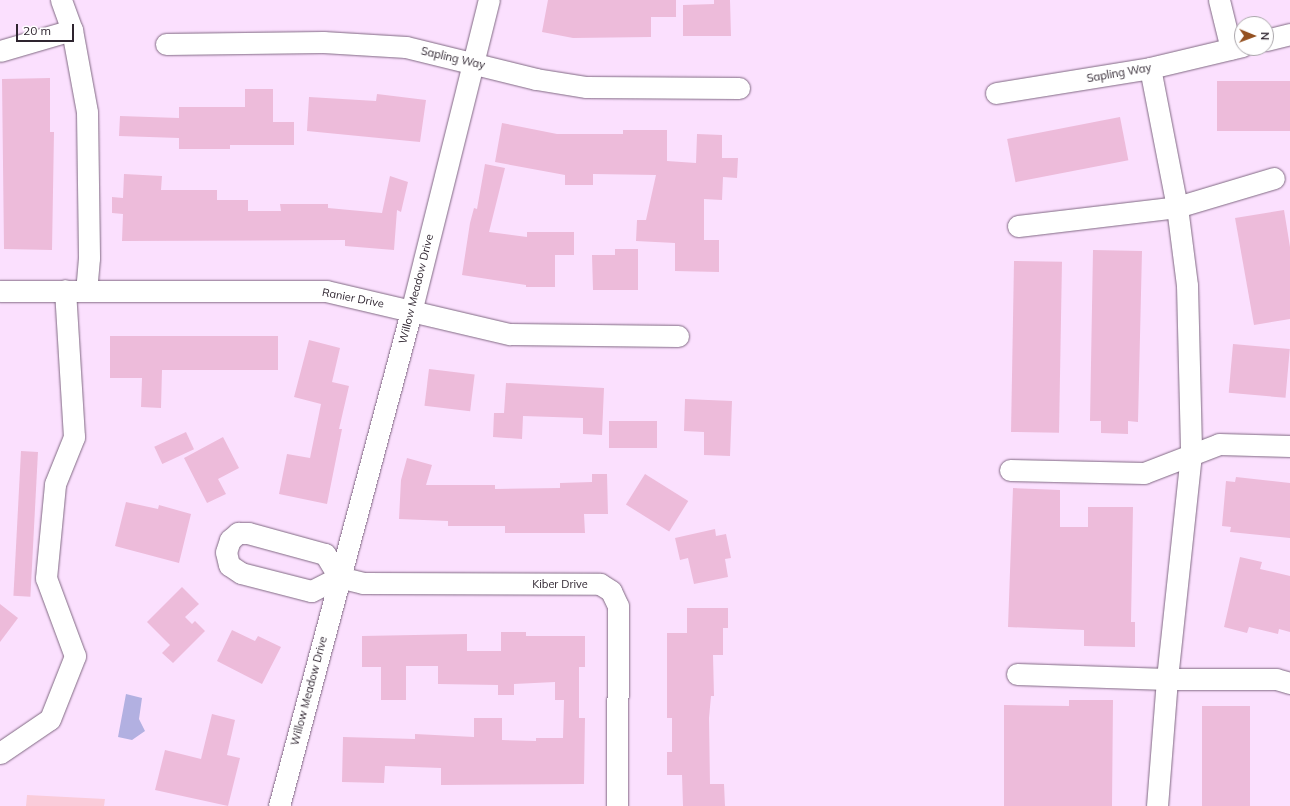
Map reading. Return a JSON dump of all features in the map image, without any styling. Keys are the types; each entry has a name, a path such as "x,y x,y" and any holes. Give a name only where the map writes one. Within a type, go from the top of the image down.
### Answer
{"street":[{"path":"61,0 72,30 87,112 86,290"},
{"name":"Willow Meadow Drive","path":"279,806 411,312 489,0"},
{"path":"1219,0 1234,42"},
{"path":"0,51 72,30"},
{"path":"1274,38 1290,34"},
{"name":"Sapling Way","path":"166,44 323,42 406,47 473,62 536,79 586,87 739,88"},
{"name":"Sapling Way","path":"996,93 1150,68 1234,48"},
{"path":"1150,68 1177,207 1187,285 1191,454 1167,679 1157,806"},
{"path":"1018,226 1177,207 1274,178"},
{"path":"0,752 50,719 75,656 46,578 55,484 74,437 65,290"},
{"name":"Ranier Drive","path":"0,291 326,291 370,299 411,312 510,334 678,336"},
{"path":"1010,470 1144,473 1219,444 1290,446"},
{"path":"238,533 248,533 325,554 339,577 311,591 241,573 229,565 226,552 230,540 238,533"},
{"name":"Kiber Drive","path":"339,577 363,583 600,584 611,591 618,606 617,806"},
{"path":"1017,674 1167,679 1276,679 1290,683"}],"shaded area":[{"path":"27,795 105,799 104,806 26,806"}],"water":[{"path":"126,694 142,698 139,719 145,731 132,740 118,737"}],"building":[{"path":"548,0 676,0 676,17 651,17 651,37 573,38 542,32"},
{"path":"714,0 730,0 731,36 683,36 683,5 714,4"},
{"path":"50,78 50,132 54,132 52,250 4,249 2,79"},
{"path":"1217,81 1290,81 1290,131 1217,131"},
{"path":"245,89 273,89 273,122 294,122 294,145 230,145 230,149 179,149 179,138 119,136 120,116 179,118 179,107 245,107"},
{"path":"377,94 426,100 420,142 307,131 309,97 376,101"},
{"path":"1120,117 1128,160 1016,182 1007,139"},
{"path":"502,123 557,134 623,134 623,130 667,130 667,161 696,163 697,134 722,135 722,158 738,158 737,178 723,177 722,200 704,199 704,240 719,240 719,272 675,271 675,243 636,241 637,220 646,220 656,175 593,174 593,185 565,185 565,175 495,162"},
{"path":"485,164 505,168 489,232 527,237 527,232 574,232 574,255 555,255 555,287 526,287 526,285 462,275 470,223 474,208 477,209"},
{"path":"124,174 162,176 161,190 217,190 217,200 248,200 248,211 281,211 280,204 328,204 328,208 382,213 390,176 408,182 401,212 397,210 394,250 345,246 345,240 122,241 123,214 112,213 112,197 123,198"},
{"path":"1284,210 1290,247 1290,319 1254,325 1235,218"},
{"path":"615,249 638,249 638,290 593,290 592,255 615,255"},
{"path":"1093,250 1142,251 1138,422 1128,421 1128,434 1101,433 1101,421 1090,421"},
{"path":"1014,261 1062,262 1059,433 1011,432"},
{"path":"110,336 278,336 278,370 162,370 161,408 141,407 142,378 110,378"},
{"path":"309,340 340,348 332,382 349,386 339,429 342,429 327,504 279,494 287,454 310,458 321,404 294,397"},
{"path":"1233,344 1290,349 1286,398 1229,393"},
{"path":"429,369 475,375 470,411 424,406"},
{"path":"506,383 604,388 602,435 583,434 583,418 523,416 522,439 493,437 494,413 504,413"},
{"path":"685,399 732,401 730,456 704,455 704,432 684,431"},
{"path":"609,421 657,421 657,448 609,448"},
{"path":"186,432 194,449 162,464 154,447"},
{"path":"223,437 239,468 218,479 226,494 207,503 184,458"},
{"path":"21,451 38,452 30,597 13,596"},
{"path":"407,458 432,465 426,485 495,485 495,489 560,488 560,483 592,482 592,474 607,474 608,514 584,514 585,533 505,533 505,526 448,526 448,521 399,519 401,480"},
{"path":"645,474 688,501 669,532 626,505"},
{"path":"1236,477 1290,483 1290,538 1230,532 1231,527 1222,526 1226,481 1235,482"},
{"path":"1013,488 1060,490 1060,527 1088,527 1088,507 1133,507 1131,622 1135,622 1135,647 1084,646 1084,630 1008,627"},
{"path":"126,502 158,509 159,505 191,514 179,563 115,546"},
{"path":"715,529 716,536 726,534 731,558 725,559 728,577 694,584 688,558 680,560 675,538"},
{"path":"1240,557 1262,562 1260,569 1290,576 1290,632 1279,629 1278,634 1249,627 1247,633 1224,627"},
{"path":"182,587 199,604 185,617 192,624 195,621 205,631 173,663 162,653 170,645 147,622"},
{"path":"0,604 18,618 0,642"},
{"path":"687,608 728,608 728,628 723,628 723,655 713,655 714,696 711,696 709,718 710,784 724,784 725,806 683,806 682,775 667,775 667,752 672,752 672,718 667,718 667,633 687,633"},
{"path":"232,630 255,641 258,636 281,647 262,684 217,661"},
{"path":"501,632 526,632 526,636 585,636 585,667 579,667 579,718 585,718 584,784 441,785 441,768 385,766 384,783 342,782 343,737 415,739 415,734 474,737 474,718 502,718 502,740 536,741 536,738 563,738 564,700 555,700 555,682 514,684 514,695 498,695 498,685 438,684 438,666 406,666 406,700 381,700 381,667 362,667 362,636 467,634 467,651 501,651"},
{"path":"1069,700 1113,700 1112,806 1004,806 1004,705 1069,706"},
{"path":"1202,706 1250,706 1250,806 1202,806"},
{"path":"212,714 235,720 227,755 240,758 228,806 155,790 165,750 201,759"}]}
